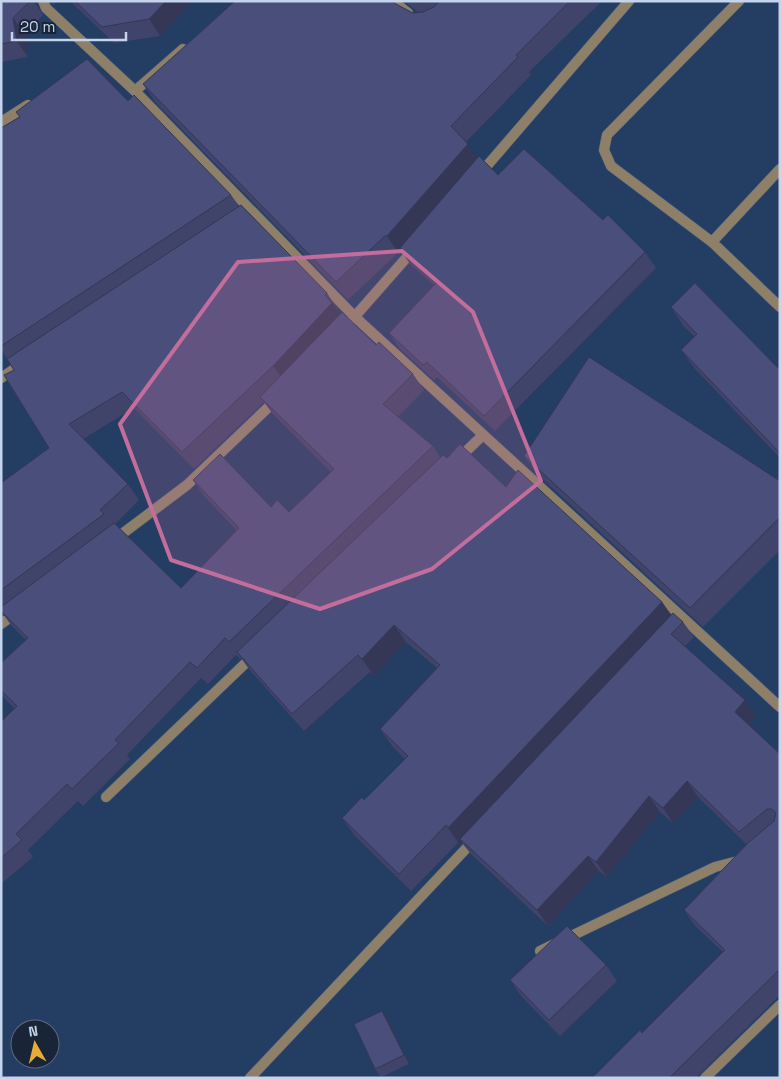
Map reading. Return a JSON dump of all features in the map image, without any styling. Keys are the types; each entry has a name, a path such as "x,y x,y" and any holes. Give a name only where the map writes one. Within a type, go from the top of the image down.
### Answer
{"street":[{"path":"43,1 46,8 94,62 135,92 250,215 355,317 681,622 780,706"},
{"path":"392,1 418,22"},
{"path":"472,182 629,1"},
{"path":"739,1 607,135 604,150 611,166 712,242 780,307"},
{"path":"135,92 188,44"},
{"path":"1,122 33,101"},
{"path":"712,242 780,169"},
{"path":"342,331 420,242"},
{"path":"1,378 34,356"},
{"path":"108,544 187,485 282,394"},
{"path":"447,470 482,436"},
{"path":"1,624 23,608"},
{"path":"106,797 262,647"},
{"path":"250,1078 481,834"},
{"path":"540,951 715,866 749,857"},
{"path":"706,1078 780,1005"}],"highlighted area":[{"path":"402,251 473,312 541,481 432,569 320,609 171,560 120,424 238,262"}],"building":[{"path":"1,1 30,1 13,18 17,41 1,44"},
{"path":"75,1 166,1 149,19 102,27"},
{"path":"235,1 392,1 413,13 423,12 434,7 440,1 570,1 516,55 518,57 451,126 468,144 387,236 336,282 143,84"},
{"path":"87,59 128,101 134,95 231,195 1,346 1,128 20,117 16,112"},
{"path":"524,149 603,220 608,215 645,252 484,416 427,362 423,365 389,333 438,281 400,248 479,156 498,175"},
{"path":"241,205 327,293 325,295 332,303 273,366 182,452 122,392 69,424 128,484 100,510 104,514 1,590 1,483 49,448 4,375 14,370 7,359"},
{"path":"695,283 780,370 780,453 681,350 697,334 671,307"},
{"path":"342,312 376,345 379,342 413,374 383,404 433,446 229,642 225,638 197,668 190,662 115,740 119,743 72,789 67,784 16,834 22,840 1,858 1,722 17,706 1,690 1,663 28,638 1,611 1,607 114,523 181,588 239,528 193,480 220,454 271,507 277,500 289,512 334,469 260,397"},
{"path":"589,357 780,481 780,517 690,608 524,456"},
{"path":"460,444 506,487 518,470 662,602 448,828 446,825 399,874 342,818 362,797 364,800 408,756 380,729 440,665 394,625 362,659 358,655 292,714 237,652 443,455 447,458"},
{"path":"673,613 683,622 671,634 745,700 735,712 780,754 780,969 669,1078 593,1078 640,1030 642,1033 725,950 684,910 749,842 774,821 776,813 772,809 767,809 739,832 687,781 663,808 649,796 596,862 588,856 537,910 460,839"},
{"path":"567,926 606,965 549,1020 510,980"},
{"path":"382,1011 404,1055 375,1069 354,1024"}]}
